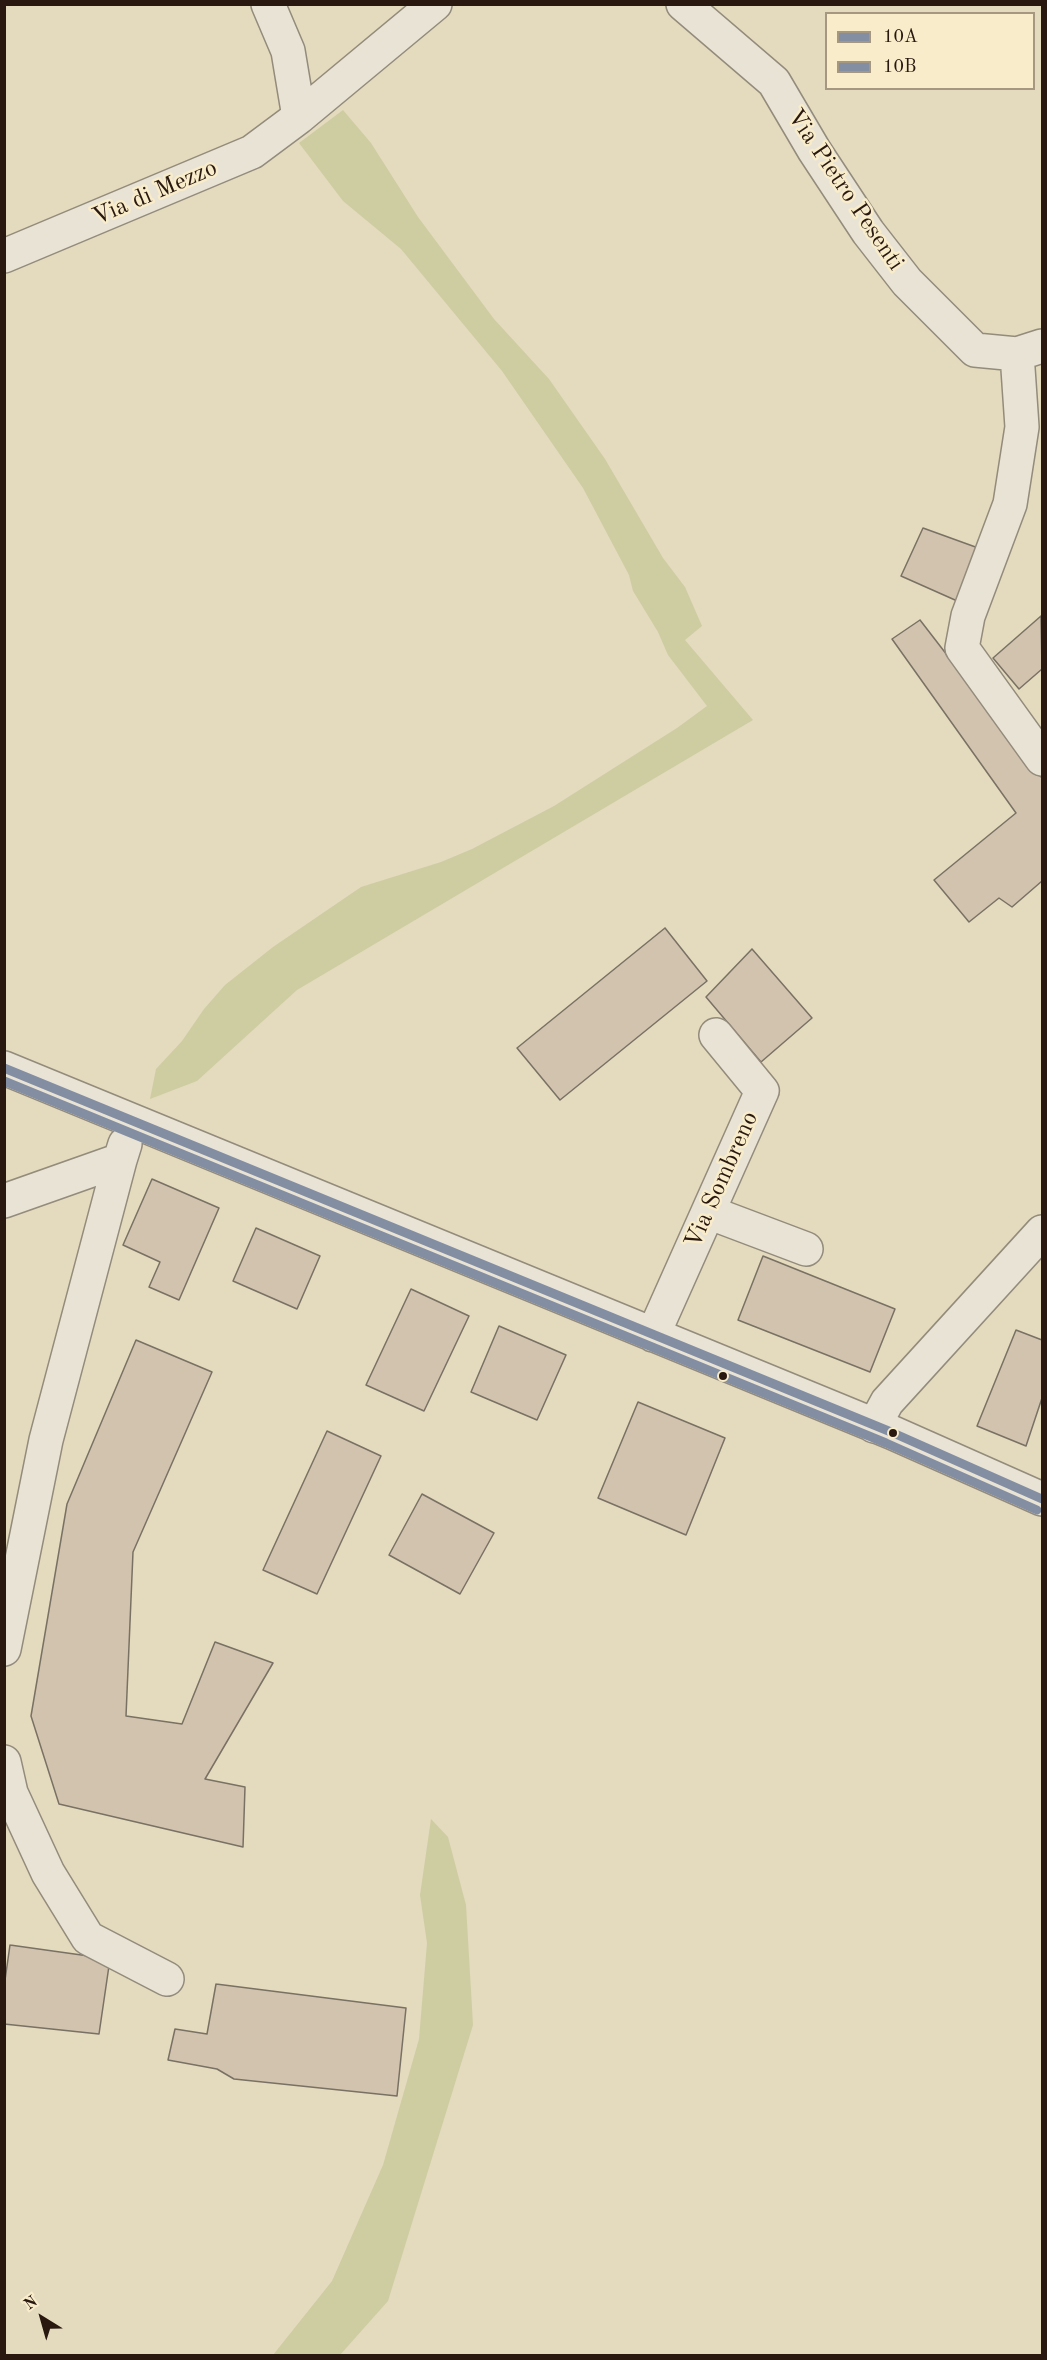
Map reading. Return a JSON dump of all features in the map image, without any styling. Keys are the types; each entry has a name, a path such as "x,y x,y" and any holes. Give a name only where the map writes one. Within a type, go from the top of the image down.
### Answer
{"street":[{"path":"268,4 288,51 299,117"},
{"name":"Via di Mezzo","path":"4,256 252,152 299,117 435,4"},
{"name":"Via Pietro Pesenti","path":"683,4 774,82 814,150 862,223 907,282 975,350 1030,350 1022,427 1010,504 968,616 962,648 1042,759"},
{"name":"Via Sombreno","path":"653,1335 762,1091 716,1035"},
{"path":"4,1068 874,1426 1042,1499"},
{"path":"4,1649 46,1440 132,1121"},
{"path":"4,1201 120,1160"},
{"path":"708,1212 806,1249"},
{"path":"874,1426 886,1402 1042,1232"},
{"path":"4,1762 11,1792 48,1873 88,1938 167,1979"}],"green space":[{"path":"343,110 371,143 418,217 494,319 549,379 605,459 663,558 685,587 702,626 685,640 753,720 297,990 197,1081 150,1099 156,1069 182,1041 204,1009 225,985 273,947 361,887 441,862 472,849 554,806 677,728 707,706 668,655 658,632 633,591 629,575 583,488 502,371 401,249 343,201 299,143"},
{"path":"431,1819 448,1837 466,1905 473,2025 388,2301 340,2355 273,2355 332,2281 383,2165 419,2039 427,1943 420,1895"}],"building":[{"path":"923,528 981,549 964,604 901,576"},
{"path":"1041,616 1042,669 1019,689 993,658"},
{"path":"920,620 1042,778 1042,881 1012,907 999,898 969,922 934,880 1016,813 892,639"},
{"path":"665,928 707,981 560,1100 517,1048"},
{"path":"752,949 812,1018 761,1062 706,997"},
{"path":"152,1179 219,1208 179,1300 149,1287 160,1262 123,1245"},
{"path":"256,1228 320,1256 297,1309 233,1281"},
{"path":"763,1256 895,1309 870,1372 738,1320"},
{"path":"411,1289 469,1316 424,1411 366,1385"},
{"path":"499,1326 566,1355 537,1420 471,1392"},
{"path":"1016,1330 1042,1340 1042,1398 1026,1446 977,1426"},
{"path":"136,1340 212,1372 133,1552 126,1716 182,1724 215,1642 273,1663 205,1779 245,1787 243,1847 59,1804 31,1716 67,1504"},
{"path":"638,1402 725,1438 686,1535 598,1498"},
{"path":"327,1431 381,1456 317,1594 263,1570"},
{"path":"422,1494 494,1533 460,1594 389,1555"},
{"path":"10,1945 110,1959 99,2034 4,2024 4,1987"},
{"path":"216,1984 406,2008 397,2096 234,2079 217,2069 168,2060 175,2029 207,2034"}],"transit line":[{"name":"10A","path":"4,1068 891,1432 1042,1499"},
{"name":"10B","path":"4,1081 886,1443 1037,1510"}]}
